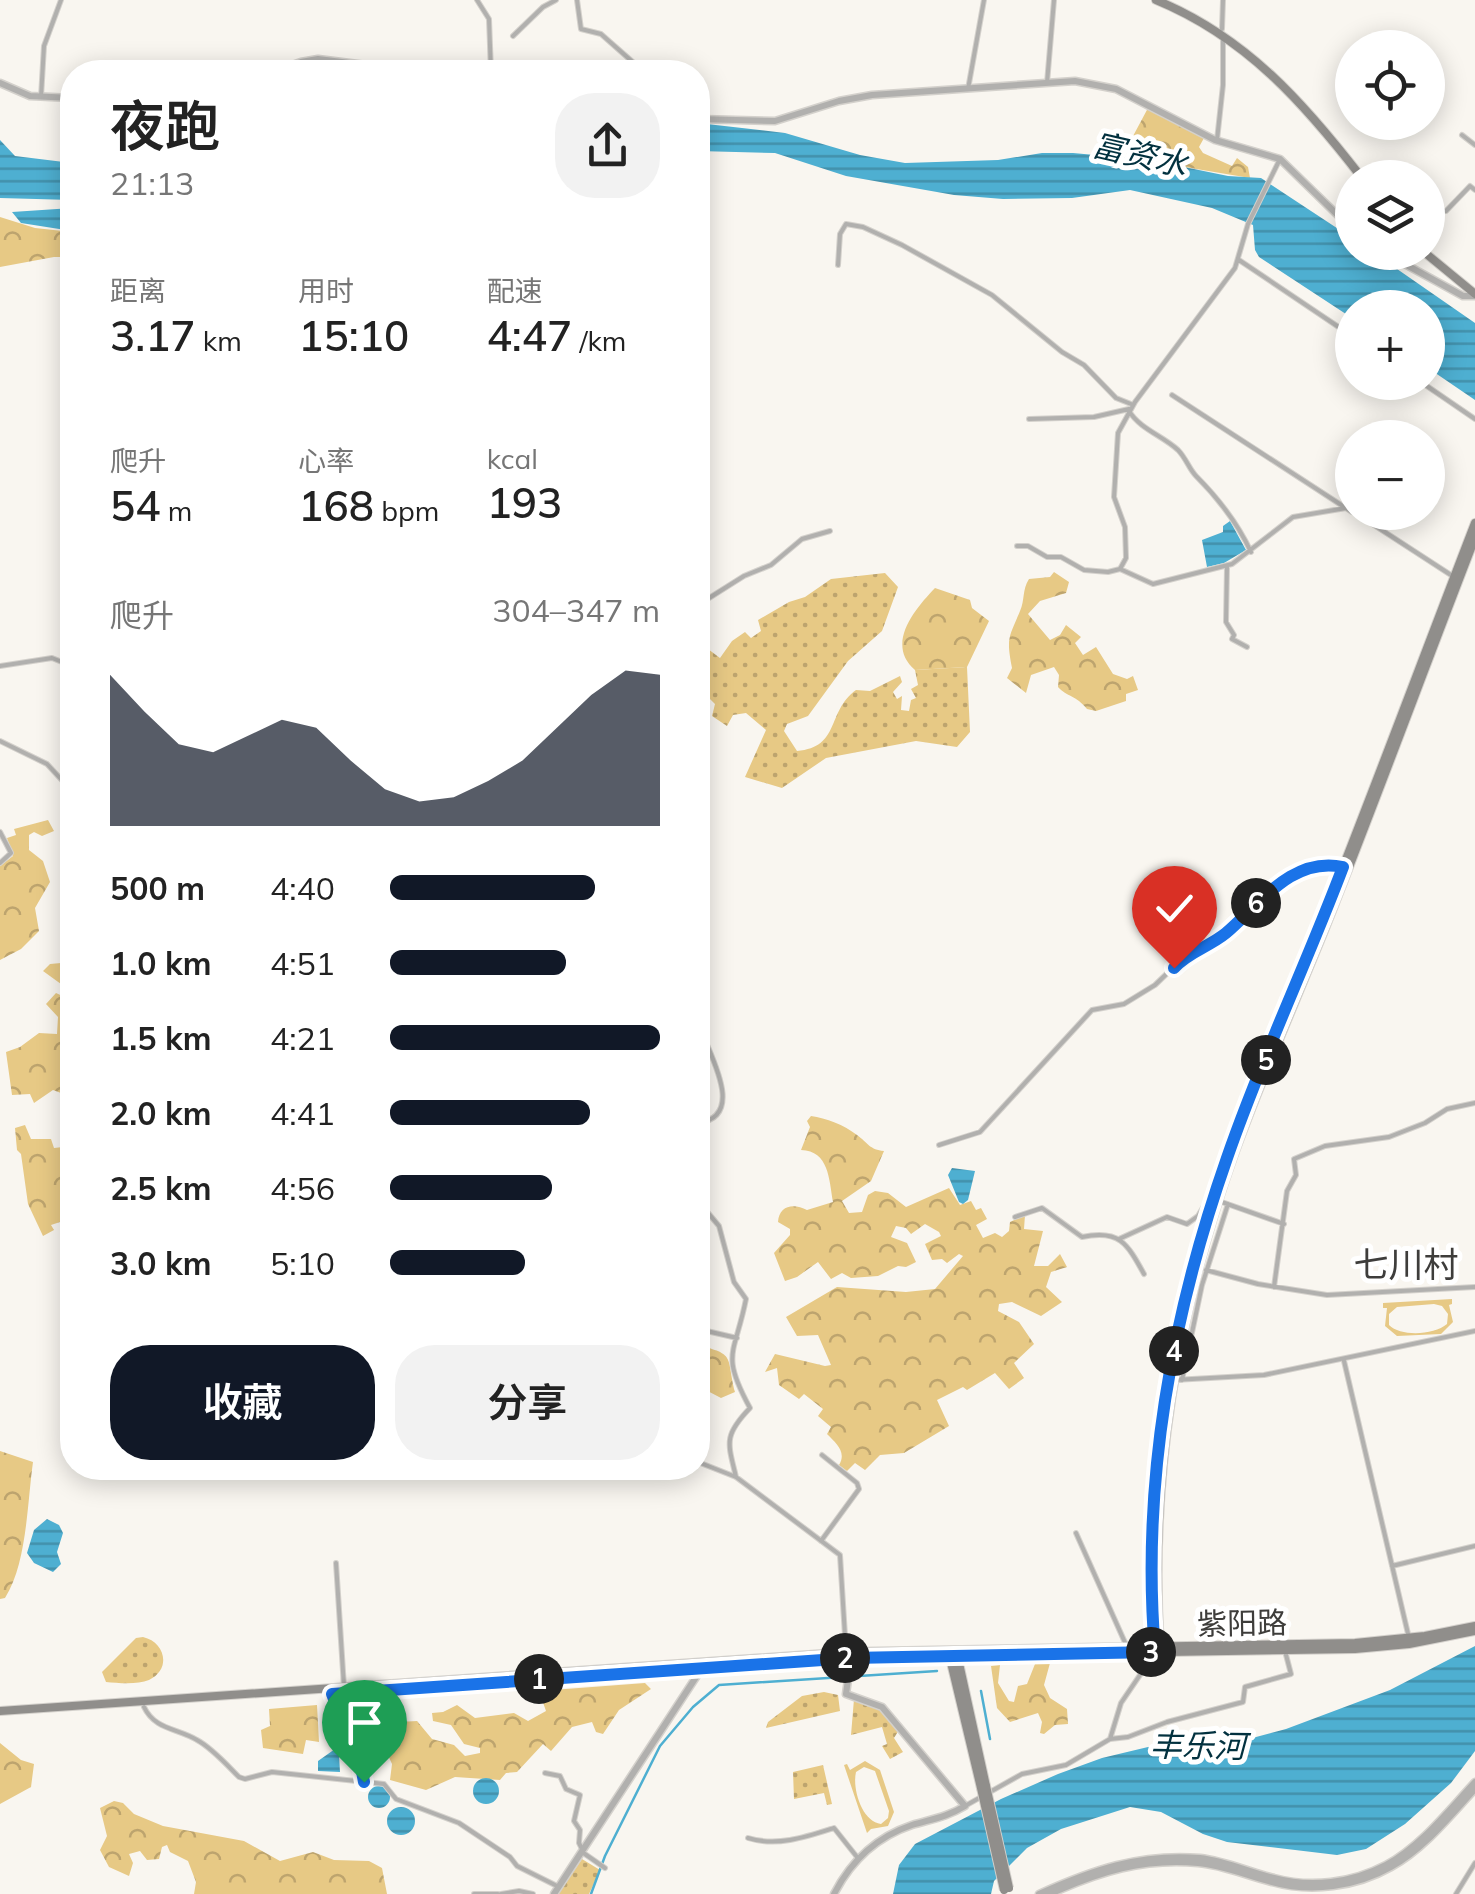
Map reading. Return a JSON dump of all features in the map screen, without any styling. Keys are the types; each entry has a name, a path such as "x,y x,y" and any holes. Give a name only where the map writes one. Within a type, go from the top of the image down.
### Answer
{"main road":[{"path":"1156,0 1222,32"},
{"path":"1168,0 1222,32 1290,90 1350,160"},
{"path":"1445,267 1475,292"},
{"path":"1155,1650 1158,1511 1189,1307 1248,1102 1475,523"},
{"path":"1155,1650 1152,1532 1162,1425 1183,1306 1248,1115 1344,880 1475,538"},
{"name":"紫阳路","path":"953,1653 1374,1648 1475,1628"},
{"name":"紫阳路","path":"953,1653 1336,1644 1475,1628"},
{"path":"0,1714 344,1688 953,1653 1007,1892"},
{"path":"0,1714 849,1659"}],"street":[{"path":"41,98 44,46 61,0"},
{"path":"477,0 489,19 491,60"},
{"path":"514,36 543,7 556,0"},
{"path":"577,0 581,29 601,34 630,60"},
{"path":"968,89 984,0"},
{"path":"1047,83 1054,0"},
{"path":"1217,140 1223,86 1222,0"},
{"path":"710,118 775,121 859,97 1082,81 1108,86 1217,140 1280,158 1335,212"},
{"path":"0,84 41,98 60,98"},
{"path":"1462,136 1475,145"},
{"path":"1120,569 1126,558 1124,527 1114,497 1118,433 1131,408 1239,260 1248,224 1280,158"},
{"path":"1445,211 1470,186 1475,190"},
{"path":"838,265 840,234 846,224 902,245 992,295 1084,366 1131,408 1136,421 1178,451 1196,476 1214,491 1251,552"},
{"path":"1239,260 1335,325"},
{"path":"1416,270 1463,296 1475,292"},
{"path":"1172,395 1335,501"},
{"path":"1445,398 1475,419"},
{"path":"1030,419 1094,417 1131,408"},
{"path":"1017,546 1028,546 1050,557 1062,556 1084,570 1120,569 1153,584 1228,566 1292,517 1335,510"},
{"path":"1381,530 1454,577"},
{"path":"710,597 771,565 797,542 830,531"},
{"path":"1228,566 1226,622 1234,635 1232,639 1247,647"},
{"path":"0,666 52,658 60,661"},
{"path":"0,741 47,764 60,779"},
{"path":"0,832 11,853 0,862"},
{"path":"939,1145 980,1132 1094,1008 1124,1004 1156,985 1181,960 1224,934 1262,898 1300,870 1324,865 1343,867"},
{"path":"710,1046 716,1073 724,1084 723,1103 710,1118"},
{"path":"1274,1287 1287,1191 1296,1175 1294,1159 1328,1145 1389,1137 1425,1123 1447,1109 1475,1103"},
{"path":"1219,1203 1178,1380 1264,1374 1475,1331"},
{"path":"1119,1240 1167,1218 1186,1224 1205,1205 1219,1203 1284,1224"},
{"path":"1015,1217 1042,1208 1081,1236 1102,1232 1119,1240 1144,1274"},
{"path":"710,1215 719,1226 734,1282 746,1299 730,1363 736,1386 750,1408 729,1438 728,1451 736,1477"},
{"path":"1206,1270 1274,1287 1339,1296 1475,1287"},
{"path":"710,1332 738,1338"},
{"path":"1344,1359 1408,1638"},
{"path":"821,1541 859,1489 858,1483 822,1454"},
{"path":"710,1467 736,1477 840,1555 849,1659 846,1694 881,1705 965,1806"},
{"path":"1076,1533 1127,1646"},
{"path":"1392,1566 1475,1546"},
{"path":"336,1563 344,1688"},
{"path":"1110,1739 1118,1708 1155,1650"},
{"path":"834,1894 858,1858 903,1828 942,1819 1022,1774 1066,1766 1110,1739 1242,1702 1245,1687 1290,1674 1285,1650"},
{"path":"144,1707 152,1720 198,1740 243,1778 272,1772 384,1784 396,1799 459,1823 556,1890 702,1668"},
{"path":"332,1694 336,1704 351,1714 364,1782"},
{"path":"545,1774 560,1776 566,1789 580,1795 574,1822 580,1830 579,1844 582,1851 605,1868"},
{"path":"1038,1894 1108,1866 1160,1857 1210,1860 1288,1881 1350,1878 1380,1868 1412,1848 1475,1786"},
{"path":"1050,1894 1109,1870 1160,1861 1210,1864 1295,1887 1350,1883 1382,1872 1406,1858 1475,1786"},
{"path":"748,1838 764,1843 796,1840 834,1828 858,1858"},
{"path":"1456,1894 1475,1864"},
{"path":"474,1894 533,1894"}],"green space":[{"path":"1148,108 1204,138 1199,147 1203,153 1232,166 1237,158 1248,167 1250,178 1143,160 1149,146 1132,138"},
{"path":"0,217 60,231 60,257 0,267"},
{"path":"1054,572 1069,582 1066,593 1040,601 1028,614 1050,640 1060,635 1066,625 1081,637 1075,643 1083,655 1096,647 1113,674 1127,679 1133,676 1138,690 1126,694 1126,701 1096,711 1087,709 1058,687 1059,675 1054,667 1031,675 1026,693 1007,678 1012,668 1010,638 1027,583 1029,579 1050,577"},
{"path":"885,573 898,587 882,631 848,661 808,716 787,724 784,731 797,751 821,743 840,708 856,690 870,691 900,676 902,682 893,692 897,699 902,696 901,710 909,711 911,700 916,698 911,689 918,685 915,670 967,667 970,732 957,747 916,741 826,758 782,788 745,777 766,730 746,713 733,715 727,726 712,716 715,704 710,699 710,650 720,658 732,641 745,632 751,638 761,631 758,620 831,579"},
{"path":"935,588 970,600 972,608 989,621 967,667 915,670 906,660 906,627"},
{"path":"48,820 54,831 42,836 34,832 29,835 29,850 43,861 50,882 35,908 39,931 21,949 0,960 0,866 13,856 7,838 16,835 14,829"},
{"path":"60,963 60,983 43,971 50,964"},
{"path":"56,993 60,995 60,1093 53,1090 34,1103 30,1094 12,1095 6,1052 39,1033 57,1034 58,1017 46,1004"},
{"path":"811,1116 841,1125 872,1148 884,1151 871,1181 842,1201 849,1213 862,1212 868,1195 875,1191 888,1193 906,1207 949,1188 960,1205 971,1201 976,1210 981,1208 987,1219 976,1225 983,1238 995,1233 1002,1237 1009,1231 1010,1222 1025,1215 1024,1229 1043,1231 1034,1266 1048,1266 1060,1254 1067,1267 1051,1272 1046,1287 1062,1302 1041,1316 1012,1302 999,1304 998,1311 1019,1322 1034,1344 1014,1363 1024,1378 1009,1389 995,1373 967,1390 963,1387 937,1400 949,1426 904,1453 880,1455 865,1470 855,1463 847,1471 839,1465 841,1452 827,1434 831,1427 818,1416 823,1409 804,1394 799,1399 779,1385 777,1368 765,1372 775,1354 831,1365 818,1335 797,1336 786,1317 837,1287 906,1292 935,1289 963,1256 959,1254 947,1263 932,1260 925,1244 941,1236 939,1232 925,1224 911,1234 896,1226 891,1237 907,1243 916,1262 878,1276 851,1278 842,1273 831,1279 818,1262 785,1281 774,1253 790,1235 790,1229 778,1222 781,1212 788,1207 807,1210 833,1202 822,1161 801,1150"},
{"path":"25,1125 31,1139 51,1139 54,1148 60,1147 60,1222 51,1225 54,1230 43,1236 28,1204 15,1128"},
{"path":"1452,1299 1449,1305 1453,1322 1441,1334 1397,1336 1385,1326 1387,1308 1383,1308 1383,1303","holes":["1442,1306 1448,1314 1447,1324 1434,1330 1409,1333 1389,1325 1389,1314 1397,1307"]},
{"path":"710,1348 724,1355 729,1364 735,1392 721,1398 710,1392"},
{"path":"0,1451 33,1462 18,1568 5,1598 0,1599"},
{"path":"143,1637 161,1650 161,1669 139,1683 106,1682 102,1672 136,1638"},
{"path":"1050,1663 1044,1685 1050,1698 1067,1709 1068,1724 1055,1725 1044,1734 1040,1733 1042,1722 1038,1713 1010,1722 997,1708 991,1666 1000,1665 998,1683 1009,1701 1014,1702 1018,1686 1027,1684 1035,1664"},
{"path":"645,1683 651,1689 619,1710 603,1734 596,1732 592,1722 572,1727 551,1751 543,1744 517,1772 506,1773 500,1780 455,1777 426,1790 390,1780 392,1764 378,1733 380,1708 362,1705 356,1715 349,1703 387,1701 399,1722 417,1721 432,1739 454,1745 465,1756 480,1753 480,1748 464,1744 451,1725 433,1721 432,1713 457,1705 475,1718 514,1713 528,1721 546,1711 539,1691"},
{"path":"824,1692 838,1695 840,1711 766,1728 768,1722 802,1696"},
{"path":"854,1699 881,1708 899,1730 894,1738 903,1752 890,1759 882,1746 887,1744 882,1727 851,1735"},
{"path":"317,1705 319,1742 306,1740 303,1754 263,1748 261,1730 270,1726 269,1709"},
{"path":"0,1743 21,1760 34,1764 31,1787 0,1804"},
{"path":"865,1761 880,1770 894,1812 888,1826 867,1833 844,1765 850,1770","holes":["864,1767 875,1771 889,1811 881,1824 864,1811 856,1787 856,1772"]},
{"path":"823,1765 832,1804 827,1805 824,1793 794,1799 793,1772"},
{"path":"114,1801 163,1826 244,1841 280,1861 313,1852 334,1860 369,1861 382,1868 387,1894 194,1894 196,1882 188,1861 170,1852 167,1845 162,1847 159,1859 147,1860 140,1851 129,1854 133,1863 129,1876 109,1867 100,1850 107,1836 100,1808"},
{"path":"582,1859 600,1870 589,1894 558,1894"}],"water":[{"path":"710,124 785,133 860,155 905,163 1073,153 1150,160 1228,176 1261,178 1335,227 1335,270 1399,270 1427,290 1335,290 1335,307 1259,257 1253,225 1212,208 1130,190 1072,198 1003,199 954,195 846,176 775,153 710,151"},
{"path":"0,140 15,156 60,162 60,200 0,198"},
{"path":"60,209 60,229 21,223 12,212"},
{"path":"1445,302 1475,323 1475,400 1445,380"},
{"path":"1230,521 1246,550 1224,563 1207,567 1202,540 1223,532 1223,526"},
{"path":"952,1168 975,1171 968,1200 963,1204 948,1175"},
{"path":"47,1519 59,1525 63,1533 57,1552 61,1564 53,1572 34,1563 27,1553 34,1530"},
{"name":"丰乐河","path":"1475,1646 1475,1751 1451,1783 1405,1824 1366,1849 1337,1855 1227,1842 1161,1812 1130,1807 1061,1829 1027,1848 994,1881 991,1894 893,1894 899,1865 915,1844 1058,1774 1148,1747 1241,1741 1286,1729 1390,1690"},
{"path":"335,1749 340,1772 318,1771 318,1761"},
{"path":"486,1778 495,1782 499,1791 495,1800 486,1804 477,1800 473,1791 477,1782"},
{"path":"379,1786 387,1789 387,1805 379,1808 371,1805 368,1797 371,1789"},
{"path":"401,1807 411,1811 415,1821 411,1831 401,1835 391,1831 387,1821 391,1811"}],"waterway":[{"path":"591,1894 605,1856 660,1746 693,1707 719,1685 937,1671"},
{"path":"981,1691 990,1739"}],"district":[{"name":"七川村","path":"1406,1264"}],"route":[{"path":"364,1782 351,1714 336,1704 332,1694 851,1658 1155,1652 1151,1592 1154,1490 1183,1306 1227,1158 1343,867 1324,865 1300,870 1262,898 1224,934 1174,968"}],"water label":[{"name":"富资水","path":"1140,154"}]}
